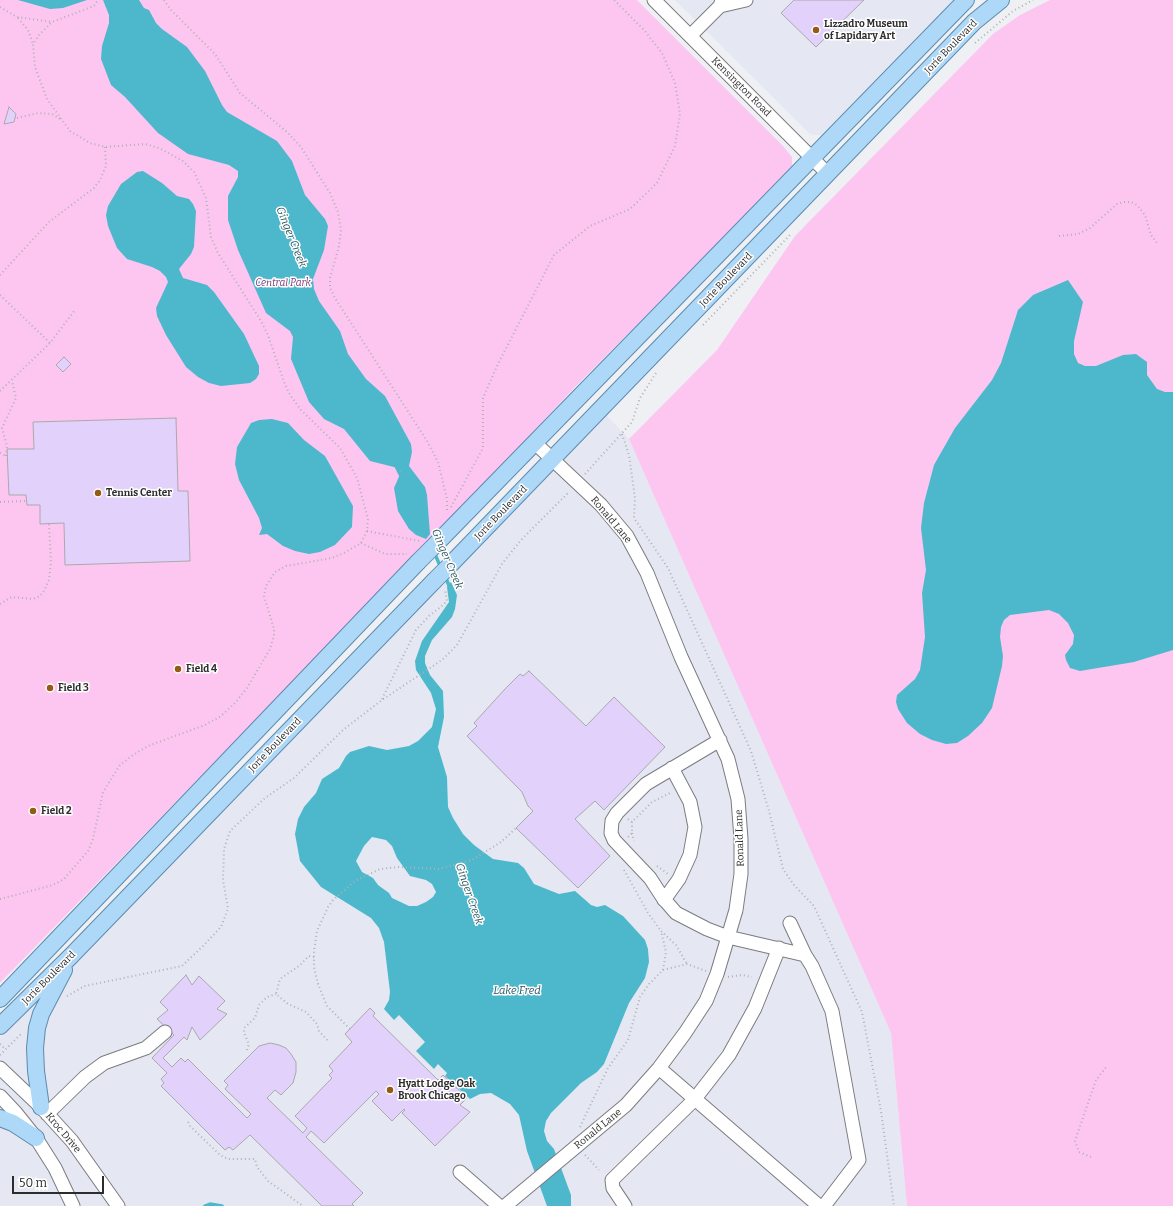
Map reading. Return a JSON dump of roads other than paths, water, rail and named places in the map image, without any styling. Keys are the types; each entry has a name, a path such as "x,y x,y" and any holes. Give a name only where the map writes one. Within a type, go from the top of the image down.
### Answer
{"main road":[{"name":"Jorie Boulevard","path":"0,1026 439,585 450,565 974,22 1001,0"},
{"name":"Jorie Boulevard","path":"0,999 414,558 535,443 813,158 958,2"},
{"path":"44,1111 35,1048 41,1014 71,956"},
{"path":"0,1118 13,1123 36,1138"}],"street":[{"name":"Kensington Road","path":"654,0 828,174"},
{"path":"690,36 721,3 746,0"},
{"name":"Ronald Lane","path":"505,1206 626,1105 659,1068 685,1033 706,1001 736,910 741,874 741,839 738,799 728,759 680,657 647,573 627,536 600,504 535,443"},
{"path":"720,740 646,784 617,813 612,822 611,833 614,840 650,878 664,900 676,913 707,929 728,936 805,955"},
{"path":"664,900 679,879 690,855 695,828 690,802 672,768"},
{"path":"790,923 805,955 812,966 832,1011 859,1160 824,1206"},
{"path":"625,1206 613,1188 612,1180 694,1100 729,1055 755,1008 779,948"},
{"path":"44,1111 104,1063 146,1048 165,1032"},
{"name":"Kroc Drive","path":"0,1068 44,1111 72,1142 118,1206"},
{"path":"659,1068 694,1100 819,1206"},
{"path":"0,1096 36,1138 55,1168 73,1206"},
{"path":"460,1172 499,1206"}],"water":[{"path":"18,0 87,0 63,8 50,9"},
{"path":"103,0 139,0 144,8 149,10 156,23 162,29 187,47 205,71 227,112 277,141 292,161 305,195 325,219 328,226 324,250 313,279 314,289 319,301 340,331 348,354 366,379 385,396 411,444 412,452 409,466 425,487 427,495 430,534 426,539 416,535 409,529 398,511 394,488 401,472 398,468 370,461 344,429 324,419 309,402 291,359 293,337 290,331 266,313 238,250 228,220 228,196 238,177 238,171 229,165 188,154 158,133 125,97 111,85 101,59 102,46 109,23 109,15"},
{"path":"143,171 162,183 177,196 189,199 193,204 196,211 194,247 191,254 179,269 183,278 207,285 214,292 244,334 259,366 259,374 256,379 250,383 221,386 209,383 198,377 186,367 166,335 157,316 156,308 168,282 166,277 160,271 152,267 127,259 117,248 108,226 106,215 108,206 121,184 137,172"},
{"path":"1068,280 1083,302 1074,341 1074,354 1078,363 1085,366 1096,366 1123,355 1136,354 1147,362 1147,375 1157,389 1165,392 1173,392 1173,650 1134,662 1080,671 1070,668 1066,660 1065,655 1073,644 1074,635 1068,623 1059,614 1049,610 1010,615 1004,620 1001,627 1000,637 1003,656 1002,666 992,708 982,723 968,736 957,743 946,744 932,740 920,734 907,723 898,709 896,702 897,695 915,679 920,670 925,637 922,593 926,570 921,528 924,503 934,465 955,428 992,380 1001,363 1018,310 1033,295"},
{"path":"272,419 288,423 304,440 325,456 353,506 352,527 335,545 320,552 309,554 295,551 283,546 267,534 259,535 262,528 259,518 239,480 235,464 237,447 251,423 259,420"},
{"name":"Lake Fred","path":"451,582 457,595 455,609 452,617 432,640 425,656 425,663 430,675 443,691 444,717 438,747 447,777 448,807 453,818 463,834 474,845 493,859 518,863 524,868 534,884 559,894 575,891 591,905 597,907 605,905 623,916 645,940 648,949 649,962 645,978 629,1003 604,1064 597,1072 581,1083 551,1113 546,1121 544,1131 547,1141 554,1149 571,1195 571,1206 547,1206 527,1151 519,1115 510,1104 491,1093 480,1094 470,1099 445,1076 447,1073 438,1064 434,1069 416,1051 425,1042 399,1015 394,1020 384,1009 389,1000 390,992 384,942 379,928 371,918 321,887 300,861 295,834 298,819 304,807 316,793 322,779 339,768 350,752 369,746 387,750 409,746 418,741 432,727 436,709 431,693 416,670 415,661 422,641 449,602 447,587","holes":["372,837 386,840 392,846 397,858 410,876 426,880 432,884 436,892 433,897 417,906 409,906 392,898 389,893 378,885 373,878 362,872 356,861 364,846"]}],"waterway":[{"name":"Ginger Creek","path":"395,464 402,478"},
{"name":"Ginger Creek","path":"434,552 441,568"},
{"name":"Ginger Creek","path":"445,576 450,588"},
{"path":"205,1206 210,1204 222,1206"}],"place":[{"name":"Lizzadro Museum of Lapidary Art","path":"816,30"},
{"name":"Tennis Center","path":"98,493"},
{"name":"Field 4","path":"178,669"},
{"name":"Field 3","path":"50,688"},
{"name":"Field 2","path":"33,811"},
{"name":"Hyatt Lodge Oak Brook Chicago","path":"390,1090"}],"park label":[{"name":"Central Park","path":"283,283"}]}
